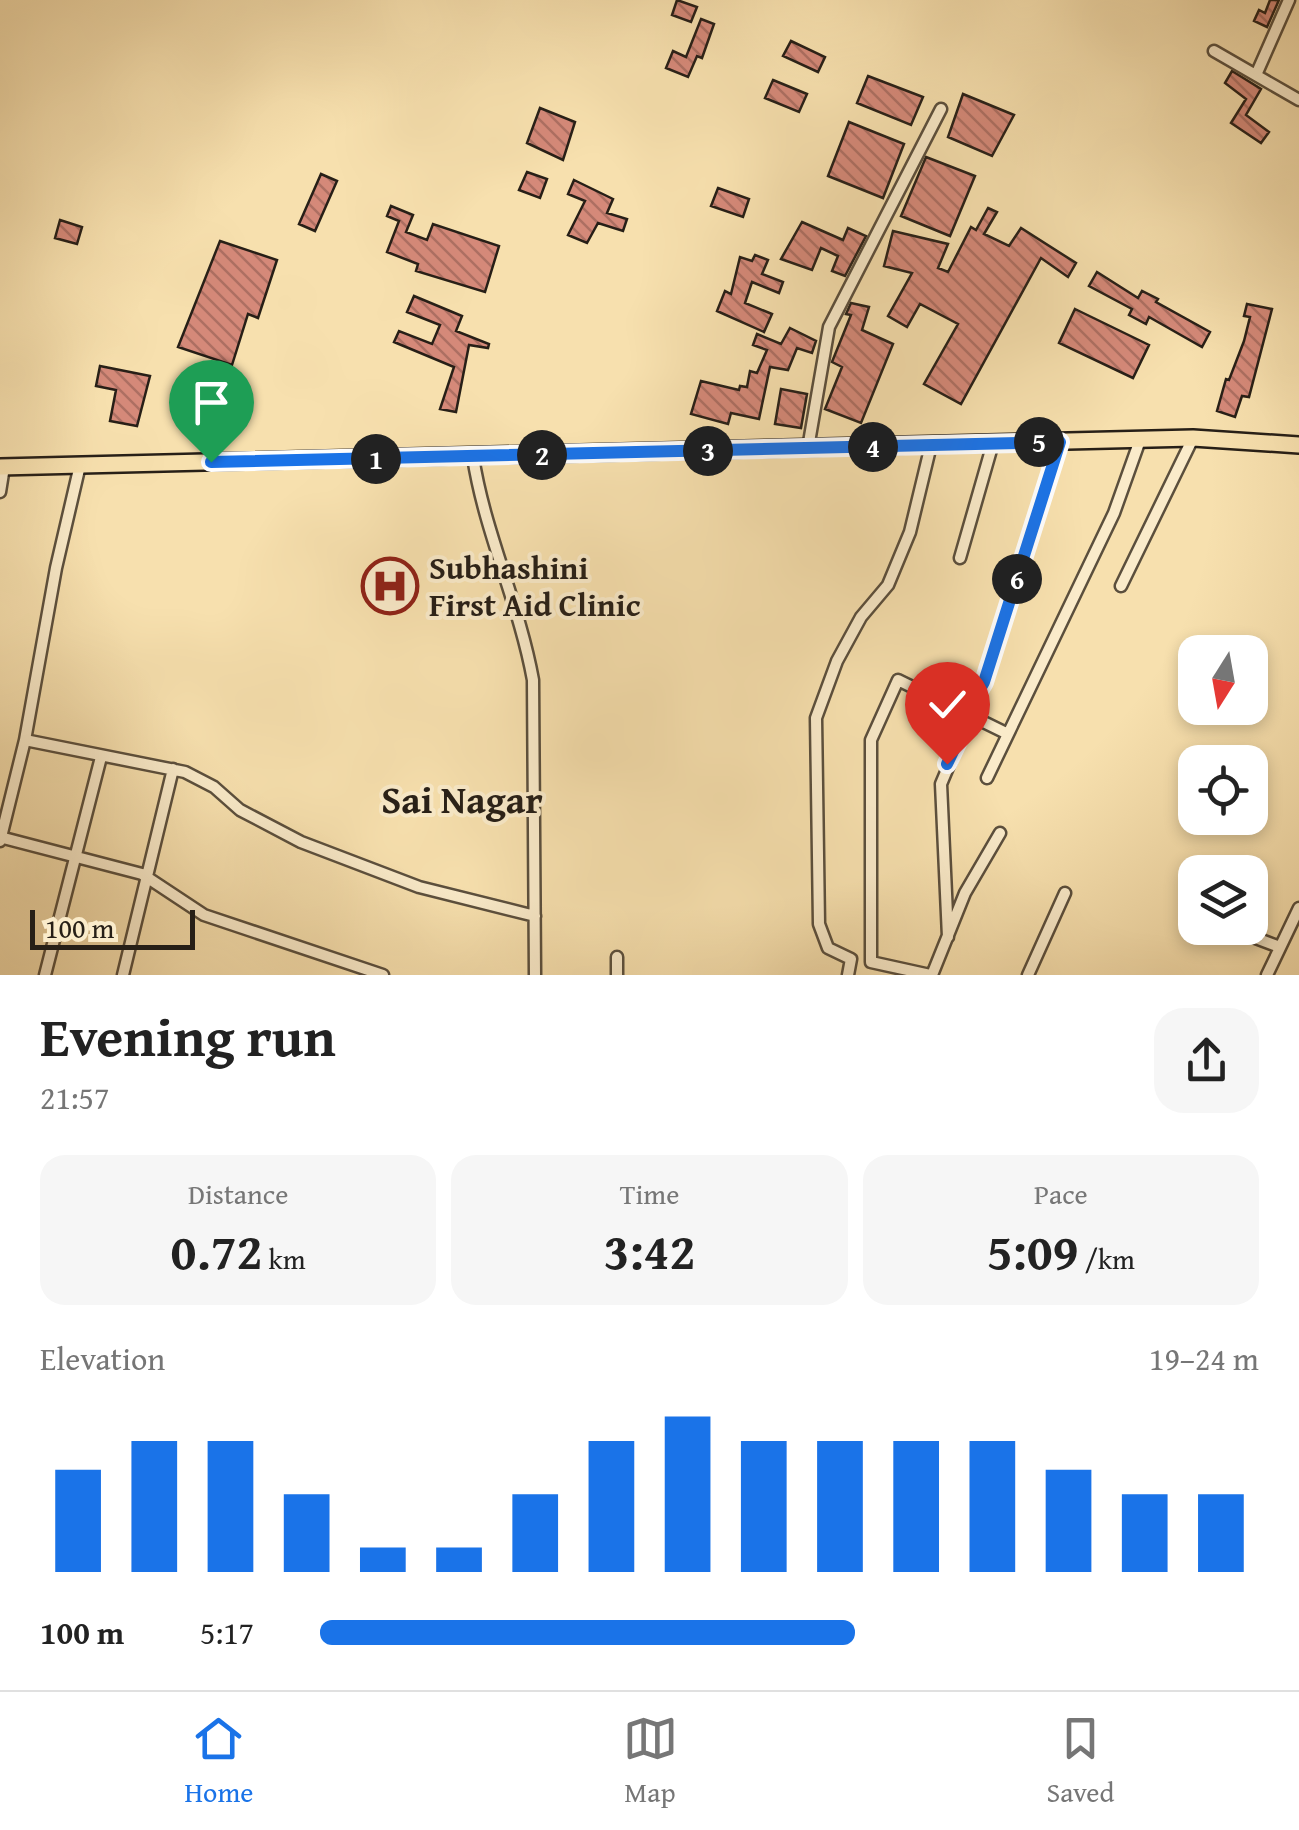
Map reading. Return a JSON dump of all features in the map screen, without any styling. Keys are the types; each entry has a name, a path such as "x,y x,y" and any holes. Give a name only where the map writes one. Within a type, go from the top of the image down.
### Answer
{"main road":[{"path":"2,467 1193,438 1299,445"}],"street":[{"path":"1256,75 1289,0"},
{"path":"1214,51 1299,100"},
{"path":"808,448 829,327 941,109"},
{"path":"1121,586 1193,438"},
{"path":"987,778 1114,513 1140,440"},
{"path":"948,938 941,784 984,682 1060,442"},
{"path":"960,558 994,443"},
{"path":"848,975 851,959 828,948 819,924 816,718 837,661 861,617 888,586 910,532 931,445"},
{"path":"474,457 480,498 526,641 533,680 535,975"},
{"path":"80,465 25,740 0,838 147,877 204,914 383,975"},
{"path":"0,492 2,467"},
{"path":"1000,833 966,894 931,975 871,962 871,740 898,680 1006,733"},
{"path":"25,740 173,769 214,787 240,810 276,830 331,854 419,886 535,916"},
{"path":"45,975 102,758"},
{"path":"123,975 173,769"},
{"path":"1028,975 1065,894"},
{"path":"1267,975 1299,908"},
{"path":"1268,942 1278,946"},
{"path":"617,956 617,975"}],"building":[{"path":"677,0 697,7 691,22 672,15"},
{"path":"1270,0 1279,0 1267,27 1254,21 1259,10 1265,13"},
{"path":"701,19 714,24 702,58 697,56 688,77 666,68 673,51 686,57"},
{"path":"791,41 825,57 818,72 783,56"},
{"path":"1232,71 1261,89 1246,115 1269,132 1261,143 1231,123 1246,99 1225,83"},
{"path":"868,76 923,97 911,125 857,103"},
{"path":"773,80 807,94 799,112 765,98"},
{"path":"963,94 1014,115 992,156 948,137"},
{"path":"540,108 575,122 563,160 527,143"},
{"path":"849,122 904,144 883,198 828,176"},
{"path":"926,157 975,176 950,236 901,216"},
{"path":"527,172 547,179 540,198 519,190"},
{"path":"321,174 337,181 315,231 299,224"},
{"path":"574,180 613,199 607,213 627,219 623,231 598,223 587,243 568,235 585,201 568,194"},
{"path":"718,188 749,199 743,217 711,206"},
{"path":"391,206 413,215 406,232 427,240 433,224 499,246 485,292 416,271 418,264 387,252 399,221 387,216"},
{"path":"988,208 997,212 984,234 1009,246 1021,228 1076,263 1068,277 1041,258 961,404 924,384 958,324 920,304 907,327 888,316 912,273 884,266 893,231 948,244 938,268 948,272 971,227 976,230"},
{"path":"60,220 82,227 77,244 55,238"},
{"path":"802,222 843,240 848,228 866,236 845,276 832,271 838,256 821,248 812,270 781,259"},
{"path":"220,241 277,260 258,318 248,314 232,365 178,347"},
{"path":"755,255 768,260 762,274 783,282 779,293 752,282 745,303 772,314 764,332 717,311 725,291 731,294 740,257 752,261"},
{"path":"1097,272 1138,298 1142,291 1158,299 1156,302 1210,332 1202,347 1149,317 1146,324 1129,315 1132,309 1089,286"},
{"path":"414,296 462,316 456,331 489,344 488,348 469,345 456,412 440,409 454,367 394,342 399,331 432,344 440,325 407,312"},
{"path":"851,303 869,307 862,330 893,344 861,423 825,409 842,367 832,362 851,315 846,314"},
{"path":"1247,304 1272,309 1249,397 1242,396 1235,417 1217,411 1226,379 1229,380 1244,341 1250,317 1244,316"},
{"path":"1075,309 1149,345 1133,378 1059,343"},
{"path":"790,328 816,341 812,353 797,348 788,370 770,367 759,419 731,413 728,424 691,414 701,381 739,390 740,386 747,387 750,371 757,373 767,350 753,345 757,334 781,344"},
{"path":"100,366 150,376 137,426 110,421 116,390 96,386"},
{"path":"781,389 807,394 801,428 775,424"},
{"path":"388,566 400,568 394,602 382,600"}],"place":[{"name":"Subhashini First Aid Clinic","path":"390,586"}],"district":[{"name":"Sai Nagar","path":"462,800"}],"route":[{"path":"211,462 1060,442 984,682 967,712 971,714 947,764"}]}
